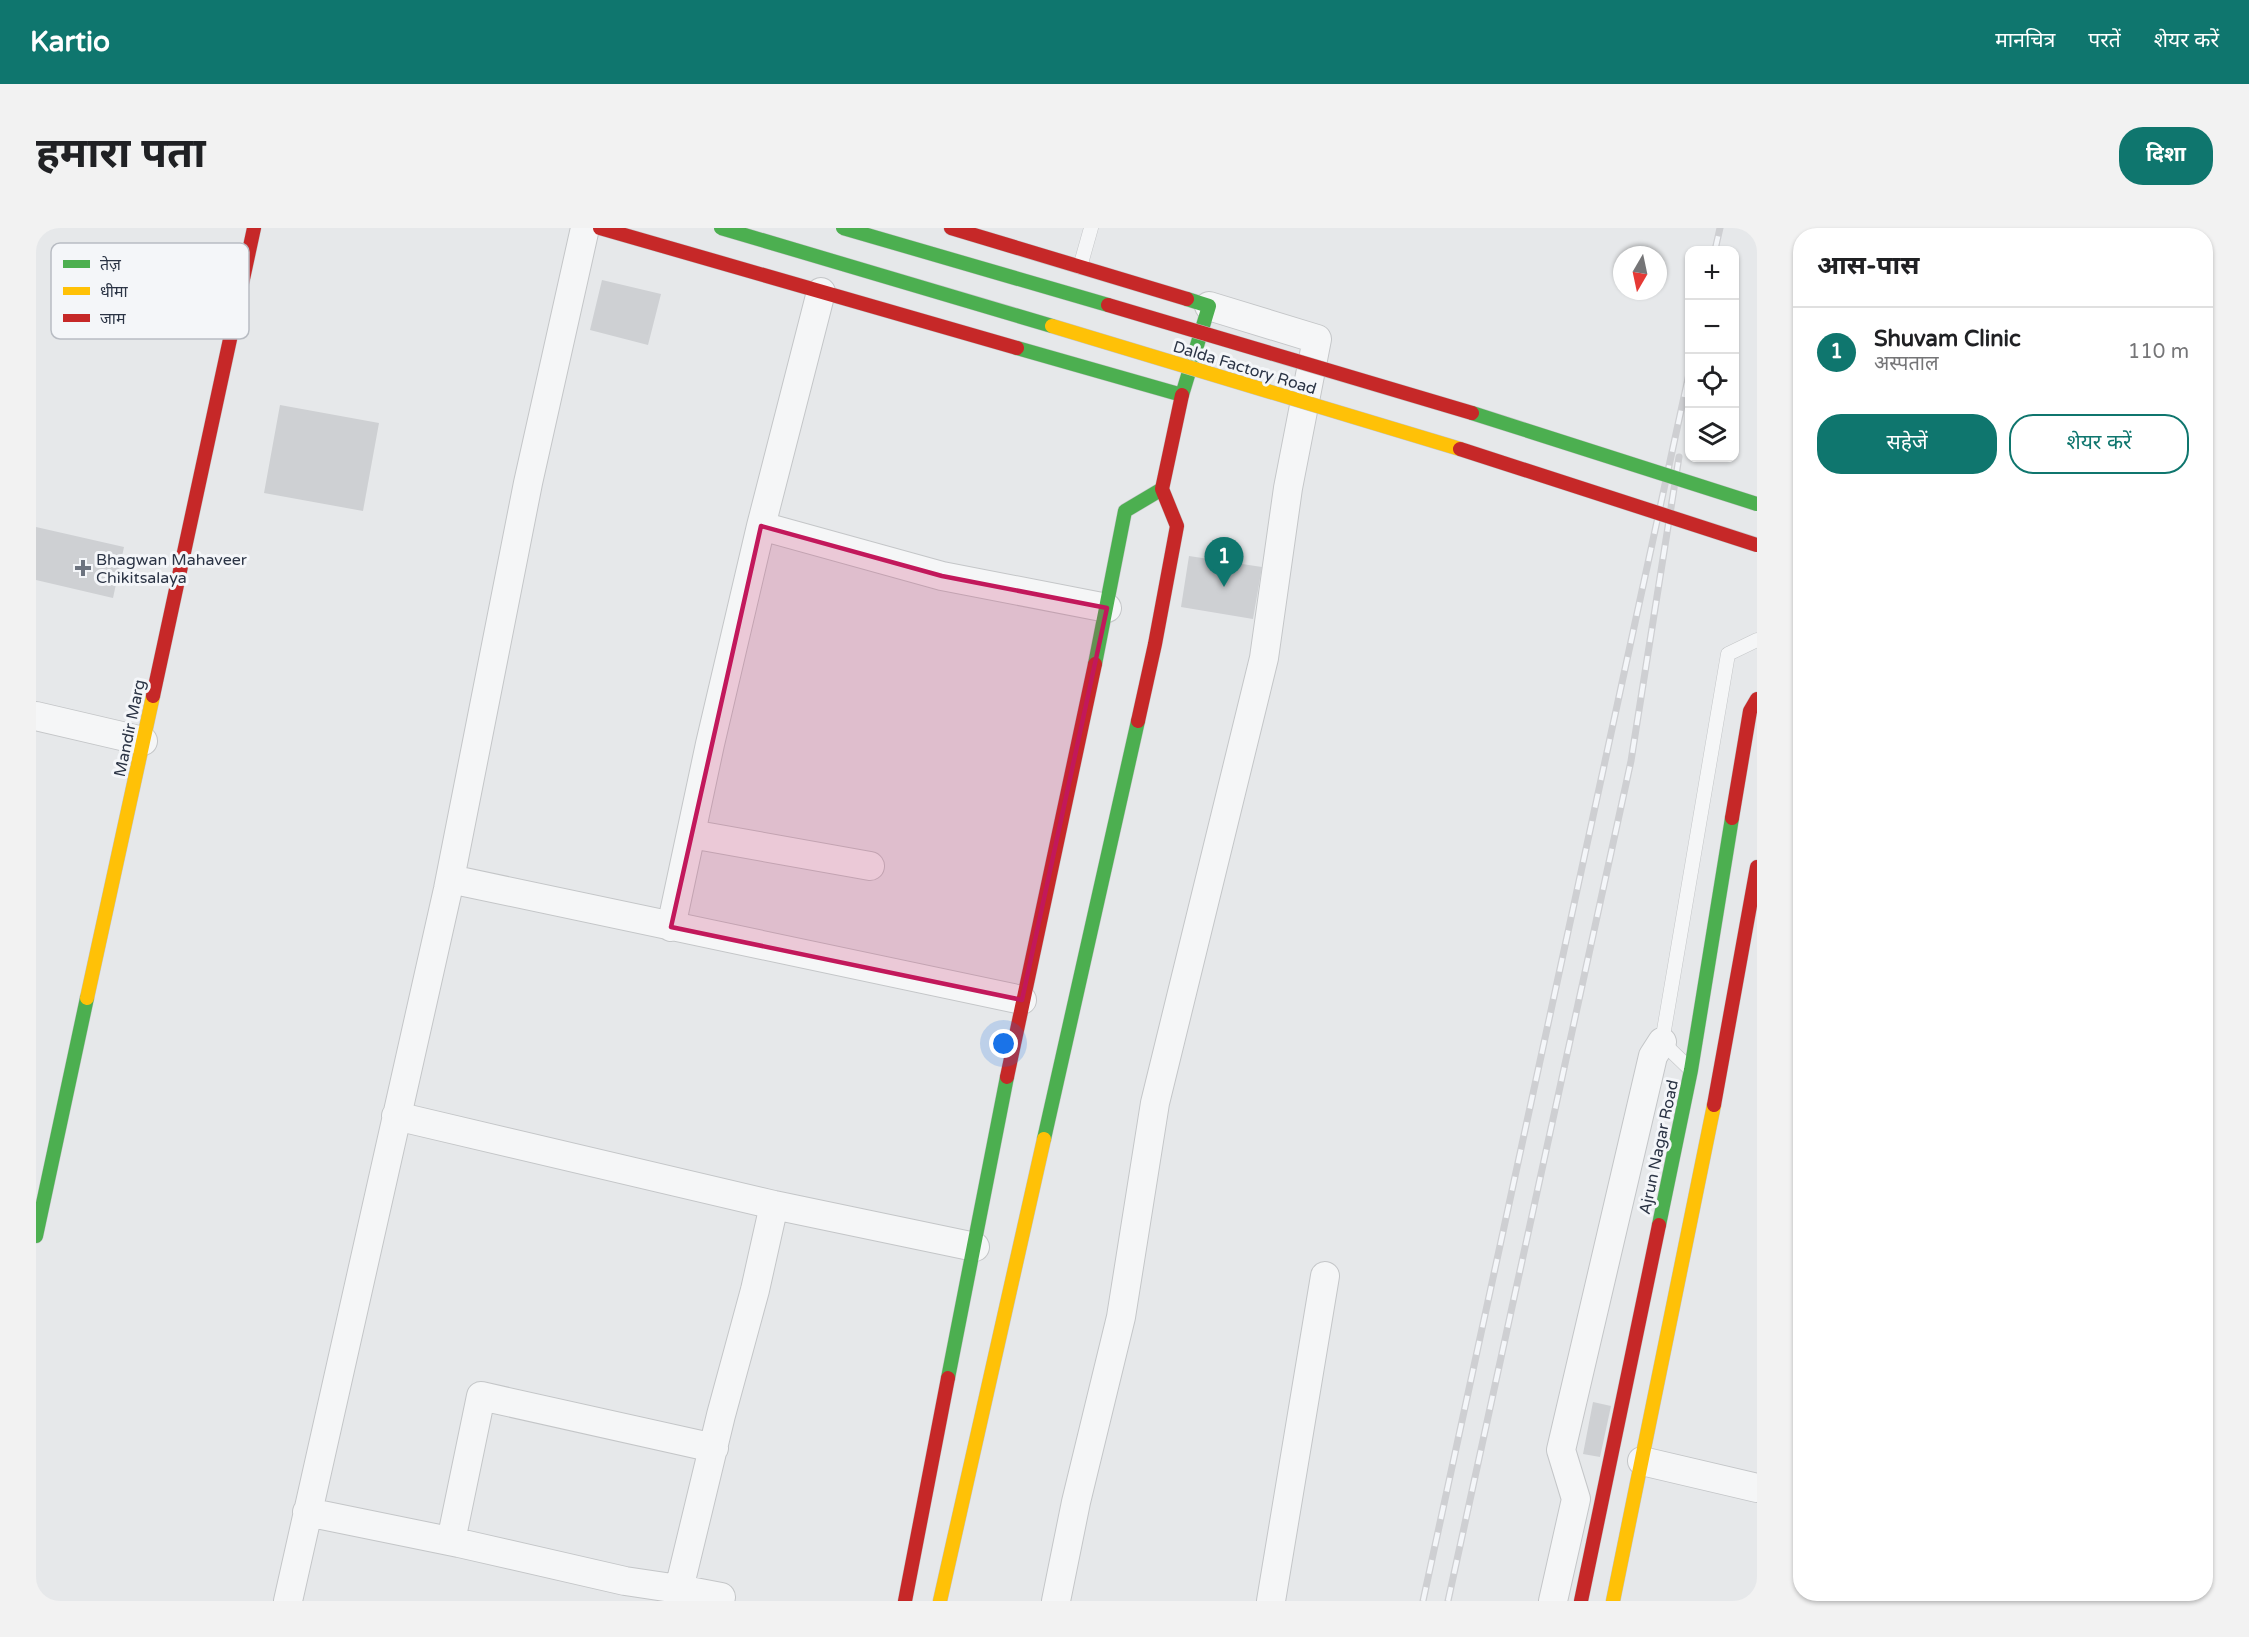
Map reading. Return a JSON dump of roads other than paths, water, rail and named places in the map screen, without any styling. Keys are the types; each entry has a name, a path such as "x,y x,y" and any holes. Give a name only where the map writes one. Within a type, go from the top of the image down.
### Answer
{"street":[{"name":"Mandir Marg","path":"249,251 254,228"},
{"path":"288,1601 450,879 528,483 585,228"},
{"path":"600,228 1182,395"},
{"name":"Dalda Factory Road","path":"721,228 1400,430 1757,545"},
{"name":"Dalda Factory Road","path":"843,228 1404,391 1757,504"},
{"path":"951,228 1317,339 1288,488 1264,658 1155,1103 1121,1317 1076,1502 1056,1601"},
{"path":"671,927 710,744 761,526 821,292"},
{"path":"940,1601 1155,644 1177,526 1162,489 1182,395 1209,306"},
{"name":"Mandir Marg","path":"36,1236 230,339"},
{"path":"905,1601 1022,1000 1107,608 1125,511 1162,489"},
{"path":"761,526 942,576 1107,608"},
{"name":"Ajrun Nagar Road","path":"1581,1601 1691,1070 1750,711 1757,699"},
{"path":"36,716 143,741"},
{"path":"691,834 870,866"},
{"path":"1613,1601 1720,1076 1757,867"},
{"path":"450,879 1022,1000"},
{"path":"1553,1601 1575,1499 1561,1450 1653,1056 1662,1042"},
{"path":"396,1116 774,1205 975,1248"},
{"path":"678,1589 755,1290 774,1205"},
{"path":"1271,1601 1325,1276"},
{"path":"451,1541 481,1396 714,1448"},
{"path":"1642,1461 1757,1488"},
{"path":"307,1512 451,1541 625,1581 721,1597"}],"lane":[{"path":"1080,267 1091,228"},
{"path":"1691,1070 1662,1042 1728,654 1757,640"}],"railway":[{"path":"1716,246 1720,228"},
{"path":"1423,1601 1685,392"},
{"path":"1448,1601 1631,761 1679,457"}],"place":[{"name":"Bhagwan Mahaveer Chikitsalaya","path":"83,568"},
{"name":"Shuvam Clinic","path":"1224,587"}]}
